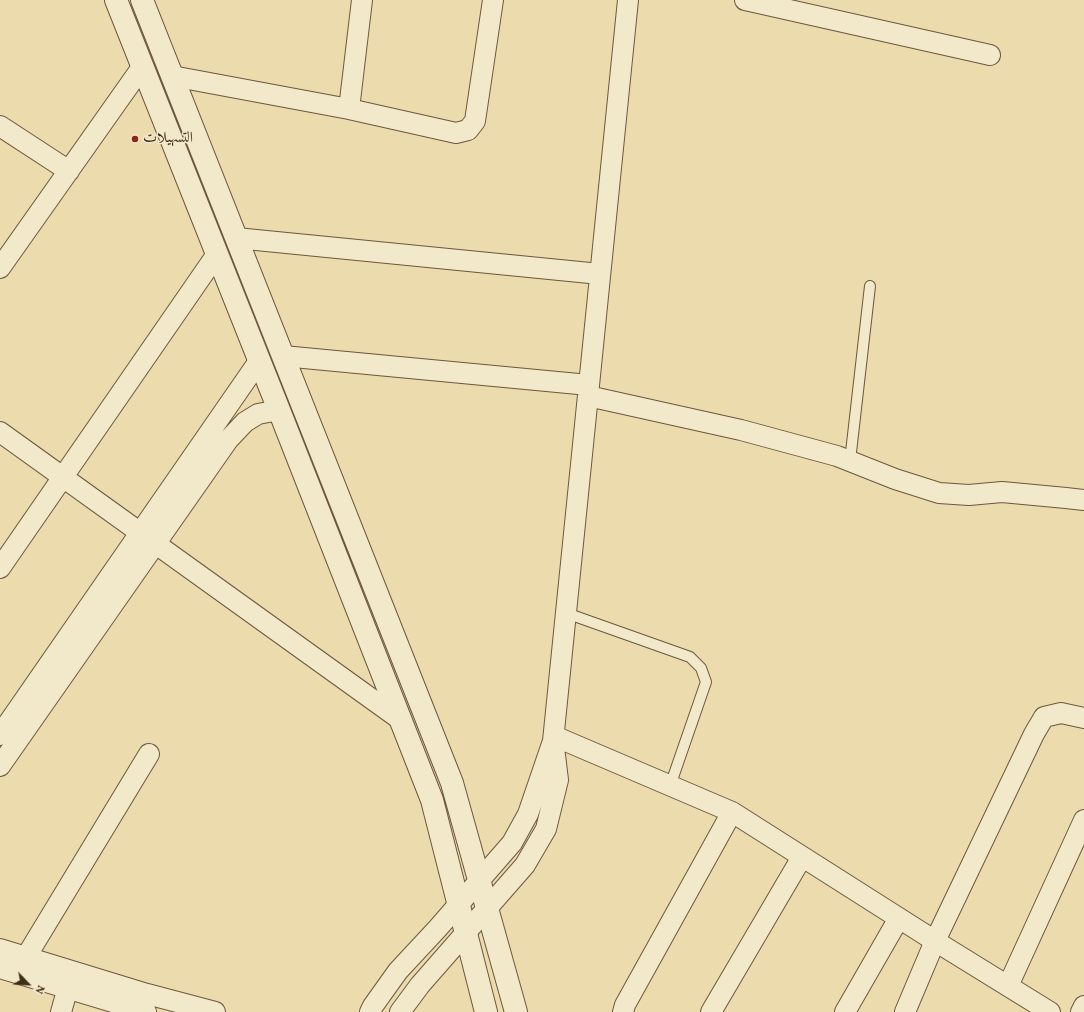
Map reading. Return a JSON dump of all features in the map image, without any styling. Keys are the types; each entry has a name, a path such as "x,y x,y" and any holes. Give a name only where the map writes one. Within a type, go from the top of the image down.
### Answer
{"street":[{"path":"116,0 432,800 486,1012"},
{"path":"142,0 452,783 516,1012"},
{"path":"349,109 362,0"},
{"path":"172,76 349,109 456,133 468,130 474,121 493,0"},
{"path":"370,1012 398,972 512,844 528,814 553,738 628,0"},
{"path":"752,1 990,56"},
{"path":"0,268 142,67"},
{"path":"0,126 69,171"},
{"path":"236,238 600,274"},
{"path":"0,568 217,254"},
{"path":"283,356 588,390 837,456 895,479 940,493 969,495 1002,492 1084,500"},
{"path":"0,766 148,538 259,361"},
{"path":"0,735 148,538 228,440 245,422 258,414 279,410"},
{"path":"0,432 401,720"},
{"path":"905,1012 935,941 1034,734 1044,717 1061,713 1084,718"},
{"path":"553,738 732,812 1050,1012"},
{"path":"400,1012 420,986 525,865 546,829 558,780 553,738"},
{"path":"26,957 149,754"},
{"path":"623,1012 625,1005 732,812"},
{"path":"1008,986 1084,820"},
{"path":"711,1012 802,857"},
{"path":"846,1012 899,918"},
{"path":"0,949 26,957 70,980 146,1012"},
{"path":"0,968 147,994 215,1012"},
{"path":"61,1012 70,980"},
{"path":"1081,1012 1084,1006"}],"lane":[{"path":"850,461 870,286"},
{"path":"566,613 690,658 701,668 706,682 670,786"}],"place":[{"name":"التسهيلات","path":"135,139"}]}
